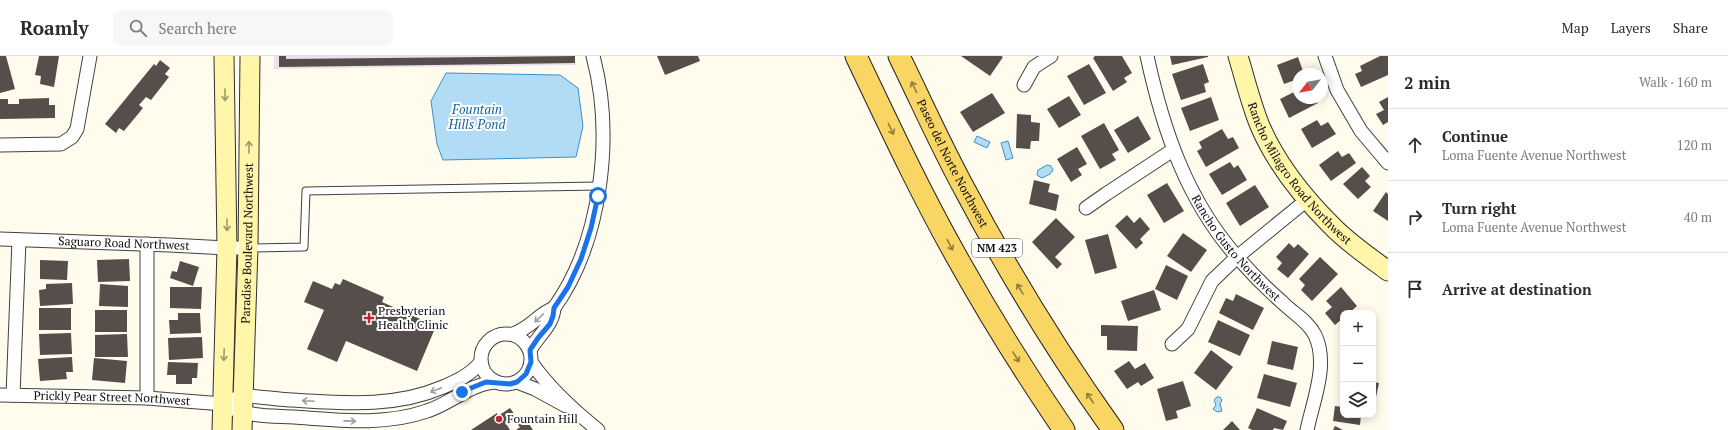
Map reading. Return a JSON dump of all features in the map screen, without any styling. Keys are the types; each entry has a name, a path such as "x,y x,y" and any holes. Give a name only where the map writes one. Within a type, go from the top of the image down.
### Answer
{"main road":[{"name":"NM 423","path":"856,56 900,147 955,254 1021,365 1064,430"},
{"name":"Paseo del Norte Northwest","path":"900,56 964,189 1001,255 1058,350 1113,430"}],"street":[{"path":"0,145 61,144 72,137 77,129 90,56"},
{"name":"Paradise Boulevard Northwest","path":"222,430 227,248 224,56"},
{"name":"Paradise Boulevard Northwest","path":"243,413 248,248 250,56"},
{"path":"243,413 350,421 389,419 425,412 444,404 471,388 486,382 510,384 517,382 526,374 530,356 538,338 550,324 554,308 568,287 581,259 591,228 602,160 602,124 599,86 593,56"},
{"path":"1024,85 1034,67 1051,56"},
{"name":"Rancho Gusto Northwest","path":"1147,56 1157,101 1173,150 1185,180 1204,212 1237,258 1284,304 1304,320 1315,336 1320,352 1321,368 1307,430"},
{"name":"Rancho Milagro Road Northwest","path":"1238,56 1260,126 1281,164 1308,199 1332,226 1388,271"},
{"path":"1325,56 1337,90 1345,104 1361,131 1388,163"},
{"path":"1086,208 1173,150"},
{"path":"1172,344 1188,329 1212,281 1237,258 1308,199"},
{"name":"Saguaro Road Northwest","path":"0,239 248,248"},
{"path":"6,395 19,240"},
{"path":"147,244 147,398"},
{"path":"496,382 489,377 481,362 483,348 487,342 499,334 513,334 528,328 547,311 554,308"},
{"path":"513,334 526,343 530,356 542,378 573,410 598,430"},
{"path":"243,413 390,402 413,398 465,377 481,362"},
{"path":"517,382 534,389 573,410"},
{"name":"Prickly Pear Street Northwest","path":"6,395 147,398 223,404 243,413"}],"lane":[{"path":"248,248 304,247 306,191 599,186"}],"shaded area":[{"path":"274,56 573,56 576,65 274,69"}],"water":[{"name":"Fountain Hills Pond","path":"446,73 560,75 578,88 583,126 576,157 443,160 437,144 431,101"},
{"path":"977,136 990,142 987,148 974,142"},
{"path":"1008,141 1013,158 1006,160 1001,143"},
{"path":"1047,165 1051,166 1053,170 1050,174 1042,178 1038,176 1038,170"},
{"path":"1217,397 1220,397 1222,400 1220,404 1222,411 1217,412 1213,409 1216,405 1214,400"}],"building":[{"path":"0,56 6,56 15,89 0,93"},
{"path":"39,56 59,56 54,87 40,84 41,76 35,75"},
{"path":"279,56 286,56 286,59 575,56 575,63 279,67"},
{"path":"657,56 698,56 700,61 665,75"},
{"path":"961,56 1001,56 1003,57 990,76"},
{"path":"1095,56 1122,56 1132,73 1124,78 1127,82 1113,91 1093,58"},
{"path":"1170,56 1208,56 1208,57 1172,65"},
{"path":"1380,56 1388,56 1388,75 1361,87 1355,74 1362,71 1360,66"},
{"path":"1298,57 1302,68 1292,68 1292,81 1284,84 1277,65"},
{"path":"160,60 170,68 165,74 169,77 151,100 146,97 139,105 143,108 124,131 119,128 116,133 105,124 154,64 156,66"},
{"path":"1089,64 1106,93 1084,105 1067,76"},
{"path":"1203,64 1209,82 1204,84 1206,92 1181,100 1172,74"},
{"path":"992,93 1005,113 973,132 960,112"},
{"path":"1292,93 1292,104 1316,104 1289,118 1280,99"},
{"path":"1069,96 1081,115 1059,128 1047,109"},
{"path":"1211,97 1219,120 1190,131 1181,108"},
{"path":"1388,97 1388,122 1383,125 1376,114 1384,110 1379,102"},
{"path":"49,98 49,105 55,105 55,118 0,119 0,99 8,99 8,104 19,104 19,99"},
{"path":"1017,114 1031,115 1031,122 1040,123 1039,141 1031,141 1030,149 1016,148"},
{"path":"1138,116 1151,139 1128,153 1114,130"},
{"path":"1317,120 1321,126 1328,122 1336,134 1312,148 1301,129"},
{"path":"1104,123 1119,150 1112,154 1116,160 1100,169 1081,136"},
{"path":"1222,129 1228,139 1233,137 1239,148 1206,167 1197,151 1202,148 1199,142"},
{"path":"1077,147 1087,164 1078,169 1082,175 1071,182 1057,159"},
{"path":"1338,151 1342,157 1349,153 1356,163 1331,181 1319,165"},
{"path":"1230,162 1234,168 1238,165 1247,180 1222,195 1209,174"},
{"path":"1362,167 1370,176 1365,181 1371,187 1358,199 1343,184"},
{"path":"1034,180 1050,184 1048,192 1059,195 1056,211 1029,204"},
{"path":"1167,183 1184,211 1164,223 1147,195"},
{"path":"1255,185 1269,207 1240,226 1226,203"},
{"path":"1386,192 1388,194 1388,221 1373,211"},
{"path":"1127,215 1134,223 1140,217 1150,229 1140,239 1143,243 1136,249 1115,226"},
{"path":"1056,218 1075,237 1055,257 1062,264 1057,269 1032,242"},
{"path":"1183,233 1207,250 1191,272 1167,256"},
{"path":"1108,234 1117,268 1095,274 1085,240"},
{"path":"1289,243 1294,248 1298,244 1309,254 1288,278 1277,269 1282,263 1276,257"},
{"path":"1320,257 1338,274 1312,301 1301,290 1305,285 1299,279"},
{"path":"129,259 130,281 98,282 97,260"},
{"path":"40,260 68,261 67,280 40,279"},
{"path":"180,261 199,267 193,286 170,278 172,271 177,272"},
{"path":"1166,265 1188,276 1177,300 1155,289"},
{"name":"Presbyterian Health Clinic","path":"343,279 384,297 382,302 436,326 417,371 346,341 337,362 307,349 324,310 304,302 313,281 332,289 335,283 340,285"},
{"path":"72,283 73,304 40,306 39,290 46,289 46,284"},
{"path":"100,284 128,286 128,307 99,306"},
{"path":"170,287 202,287 201,309 170,308"},
{"path":"1341,287 1357,306 1352,310 1340,310 1340,321 1335,325 1325,313 1332,307 1326,301"},
{"path":"1154,290 1161,310 1128,321 1121,301"},
{"path":"1236,294 1264,308 1253,330 1219,313 1226,298 1233,301"},
{"path":"39,308 71,308 71,330 39,330"},
{"path":"95,310 127,310 127,332 95,332"},
{"path":"178,313 200,313 201,333 170,334 169,320 178,320"},
{"path":"1218,320 1250,335 1240,356 1208,342"},
{"path":"1101,325 1138,326 1137,351 1107,350 1107,336 1101,336"},
{"path":"71,333 72,354 40,355 39,334"},
{"path":"127,334 128,357 95,357 95,335"},
{"path":"202,337 203,358 169,360 168,338"},
{"path":"1272,341 1298,347 1293,370 1267,364"},
{"path":"1211,350 1233,367 1216,390 1194,373"},
{"path":"72,357 73,372 66,372 67,379 40,381 38,359"},
{"path":"94,358 127,361 125,383 92,380"},
{"path":"1129,361 1135,369 1145,363 1154,378 1141,386 1138,382 1127,389 1114,371"},
{"path":"168,362 198,363 197,378 192,378 192,384 176,384 176,375 167,375"},
{"path":"1264,374 1297,383 1290,407 1257,398"},
{"path":"1183,381 1191,406 1176,411 1178,418 1166,421 1157,389"},
{"path":"1376,382 1379,383 1376,397"},
{"path":"1335,406 1340,407 1340,418 1361,418 1360,425 1333,421"},
{"name":"Fountain Hill","path":"510,408 515,415 505,422 510,430 471,430 497,413 498,416"},
{"path":"1257,408 1287,421 1283,430 1274,428 1273,430 1252,430 1248,428"},
{"name":"Fountain Hill","path":"523,415 533,430 516,430 520,427 516,423 518,422 516,419"},
{"path":"1232,421 1240,430 1223,430"},
{"path":"1335,426 1343,430 1333,430"}],"place":[{"name":"Presbyterian Health Clinic","path":"369,318"},
{"name":"Fountain Hill","path":"499,419"}],"route":[{"path":"462,392 486,382 510,384 517,382 526,374 531,362 530,350 550,324 554,308 568,287 581,259 587,244 598,196"}]}
